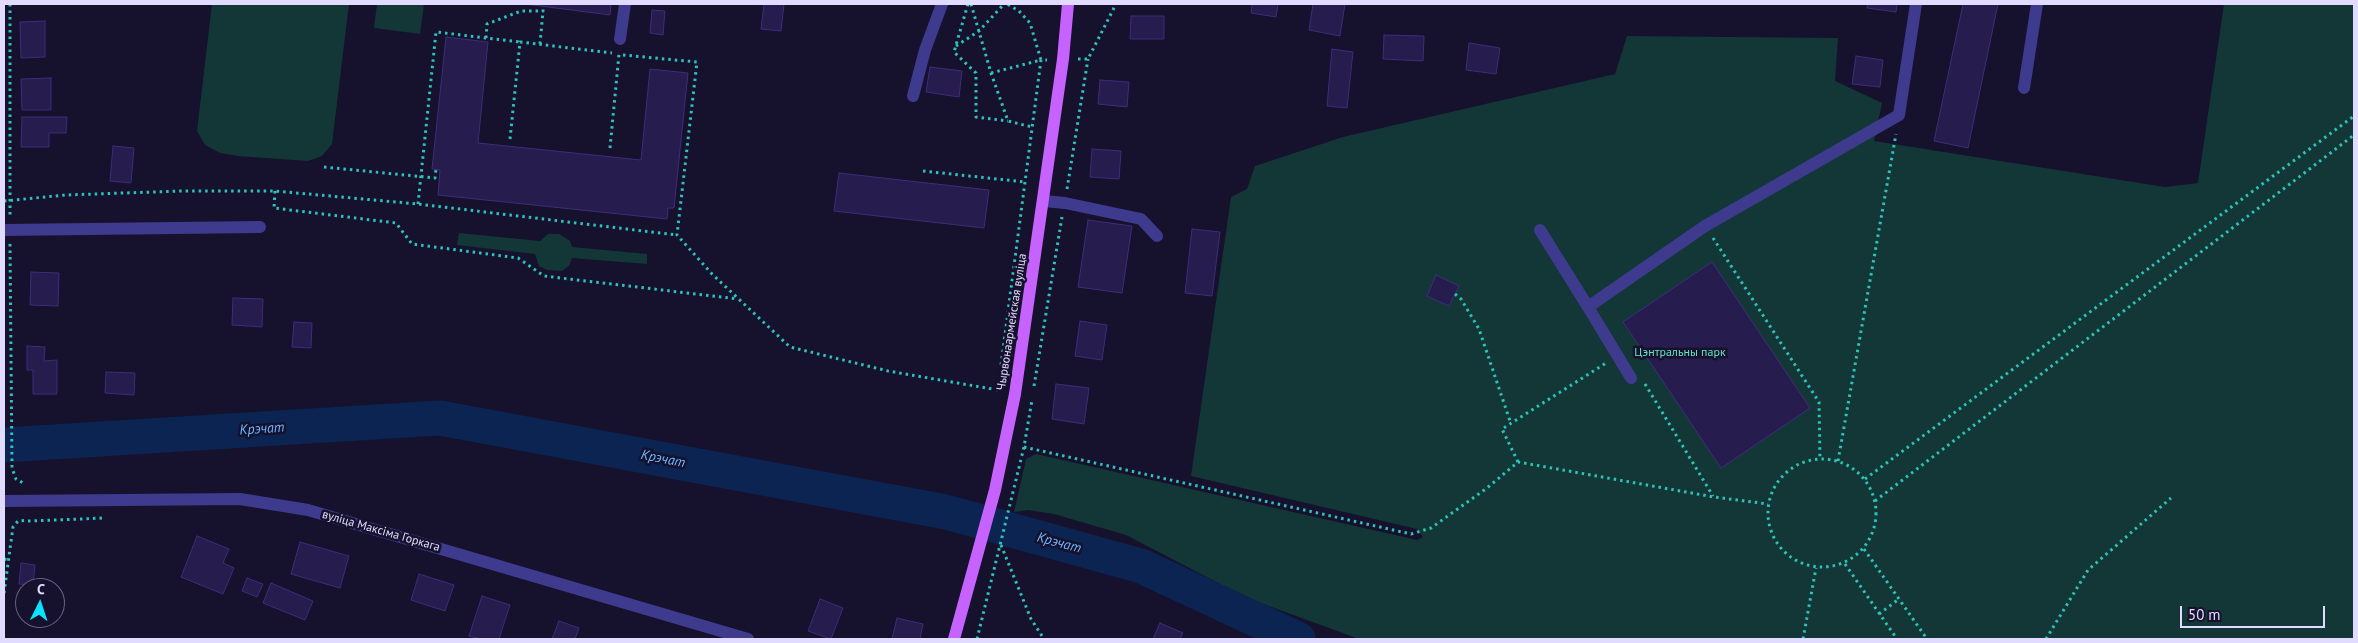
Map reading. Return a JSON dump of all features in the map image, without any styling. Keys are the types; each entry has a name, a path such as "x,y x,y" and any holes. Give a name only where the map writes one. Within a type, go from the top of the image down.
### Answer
{"main road":[{"name":"Чырвонаармейская вуліца","path":"954,639 996,490 1016,388 1063,60 1068,4"}],"street":[{"path":"620,38 625,4"},
{"path":"913,96 925,50 942,4"},
{"path":"1588,307 1705,226 1900,115 1916,4"},
{"path":"2024,88 2036,4"},
{"path":"1043,201 1065,203 1141,220 1157,236"},
{"path":"4,230 260,227"},
{"path":"1540,230 1631,378"},
{"name":"вуліца Максіма Горкага","path":"4,500 240,499 308,510 748,639"}],"path":[{"path":"969,4 1008,121"},
{"path":"969,4 954,52 976,73 976,116 1032,127"},
{"path":"956,47 979,31 1006,4 1019,11 1030,24 1041,60 1000,370"},
{"path":"977,639 1024,447 1088,59 1116,4"},
{"path":"540,44 543,6"},
{"path":"486,38 487,24 521,11 543,11"},
{"path":"418,204 436,32 697,62 677,235"},
{"path":"510,139 520,42"},
{"path":"610,148 619,54"},
{"path":"991,73 1041,60 1088,59"},
{"path":"1838,461 1900,115"},
{"path":"1865,479 2354,116"},
{"path":"1876,501 2354,135"},
{"path":"324,167 435,178 436,169"},
{"path":"923,170 1025,182"},
{"path":"275,191 274,208 396,223 412,244 518,258 544,276 738,300"},
{"path":"4,201 66,195 275,191 418,204 677,235 738,300 790,347 888,371 998,390 999,380"},
{"path":"1705,226 1819,402 1820,459"},
{"path":"1455,294 1461,299 1479,329 1511,424"},
{"path":"1518,462 1502,430 1618,356"},
{"path":"1644,384 1714,497"},
{"path":"12,425 12,468 16,479 29,485"},
{"path":"1024,447 1411,534 1431,528 1487,488 1518,462"},
{"path":"1820,459 1838,461 1865,479 1876,501 1876,526 1864,549 1845,564 1816,568 1788,557 1782,549 1771,533 1768,504 1778,481 1796,465 1820,459"},
{"path":"1518,462 1714,497 1768,504"},
{"path":"2046,639 2088,570 2171,498"},
{"path":"28,515 28,521"},
{"path":"4,593 13,527 18,521 115,518"},
{"path":"1001,542 1031,619 1044,639"},
{"path":"1864,549 1927,639"},
{"path":"4,559 10,560"},
{"path":"1845,564 1897,639"},
{"path":"1803,639 1816,568"},
{"path":"1879,614 1899,599"}],"green space":[{"path":"212,4 349,4 332,144 322,156 308,161 237,156 220,153 205,145 197,131"},
{"path":"377,4 424,4 420,34 374,28"},
{"name":"Цэнтральны парк","path":"2224,4 2354,4 2354,639 1359,639 1247,598 1126,535 1054,514 1028,510 1014,512 1026,459 1036,454 1417,540 1423,537 1417,529 1191,476 1231,197 1247,189 1255,166 1343,137 1615,74 1627,36 1838,38 1835,81 1882,103 1874,141 2165,187 2198,183"},
{"path":"459,233 540,241 548,234 559,234 570,241 572,247 647,254 647,264 572,258 569,266 562,271 547,270 539,266 535,254 457,245"}],"building":[{"path":"525,4 611,4 610,15"},
{"path":"764,4 784,4 781,31 761,29"},
{"path":"1252,4 1278,4 1276,17 1251,13"},
{"path":"1313,4 1345,4 1340,36 1309,30"},
{"path":"1868,4 1897,4 1896,12 1867,8"},
{"path":"1963,4 1998,4 1968,148 1934,141"},
{"path":"652,10 665,11 663,35 650,33"},
{"path":"1131,16 1164,16 1164,39 1130,39"},
{"path":"45,21 45,57 21,58 20,22"},
{"path":"1384,35 1424,36 1423,61 1383,59"},
{"path":"446,37 488,42 478,143 641,160 650,69 688,73 674,208 668,208 667,219 438,195 440,170 432,169"},
{"path":"1469,43 1500,48 1496,74 1466,70"},
{"path":"1332,49 1353,52 1347,108 1327,106"},
{"path":"1856,56 1883,60 1880,87 1852,84"},
{"path":"930,67 962,71 959,97 926,92"},
{"path":"51,78 51,110 22,110 21,79"},
{"path":"1100,80 1129,82 1127,107 1098,104"},
{"path":"22,117 67,117 66,133 49,133 49,147 21,147"},
{"path":"113,146 134,148 131,183 110,181"},
{"path":"1092,149 1121,151 1119,179 1090,177"},
{"path":"839,173 989,190 984,228 834,211"},
{"path":"1088,220 1132,226 1122,293 1078,287"},
{"path":"1192,229 1220,232 1212,296 1185,293"},
{"path":"1712,262 1810,408 1721,468 1623,322"},
{"path":"31,272 59,273 58,306 30,305"},
{"path":"1436,275 1459,286 1449,306 1427,296"},
{"path":"233,298 263,299 262,327 232,325"},
{"path":"1080,321 1107,325 1102,360 1075,356"},
{"path":"294,322 312,323 311,348 292,347"},
{"path":"27,346 45,347 44,361 57,360 57,394 33,394 33,370 27,370"},
{"path":"106,372 135,373 134,395 105,393"},
{"path":"1056,384 1089,388 1084,424 1052,419"},
{"path":"197,536 229,549 223,563 234,568 223,594 181,577"},
{"path":"300,542 349,556 340,588 291,574"},
{"path":"21,563 35,565 34,578 20,578"},
{"path":"419,574 454,585 445,611 411,600"},
{"path":"247,578 263,584 257,597 242,591"},
{"path":"271,583 313,601 305,620 263,603"},
{"path":"482,596 510,605 499,639 481,639 469,636"},
{"path":"820,599 843,608 831,639 808,631"},
{"path":"897,618 923,624 920,639 892,639"},
{"path":"559,621 579,628 575,639 552,639"},
{"path":"1160,623 1183,633 1180,639 1153,639"}],"waterway":[{"name":"Крэчат","path":"4,445 440,418 946,512 1141,566 1298,639"}]}
